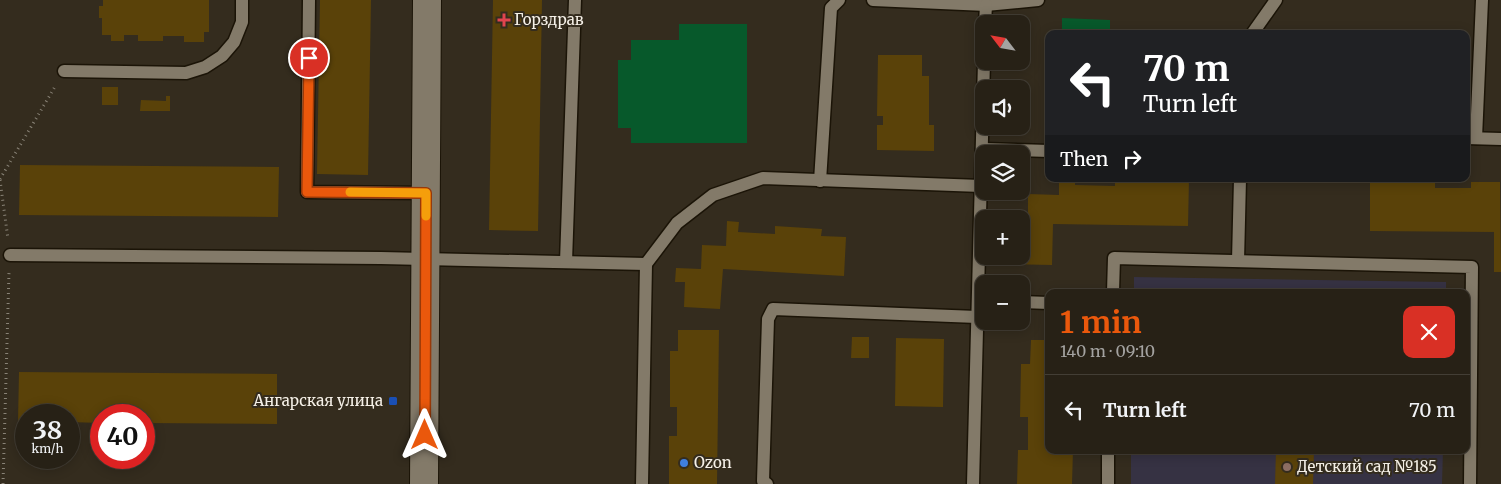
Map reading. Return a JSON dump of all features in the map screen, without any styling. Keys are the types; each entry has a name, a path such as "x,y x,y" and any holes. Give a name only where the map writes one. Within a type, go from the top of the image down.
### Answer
{"street":[{"path":"424,484 427,0"}],"lane":[{"path":"64,71 186,73 205,67 222,56 234,42 242,22 242,0"},
{"path":"309,0 307,192 426,193"},
{"path":"566,262 575,0"},
{"path":"820,180 831,8 839,0"},
{"path":"873,0 986,5 1038,0"},
{"path":"1255,30 1276,0"},
{"path":"1482,0 1471,138 1501,139"},
{"path":"985,15 986,5"},
{"path":"982,145 984,70"},
{"path":"1030,150 1045,151"},
{"path":"642,484 646,264 677,223 713,195 763,178 975,186"},
{"path":"1238,261 1240,182"},
{"path":"981,200 981,275"},
{"path":"10,255 426,259 646,264"},
{"path":"1113,289 1114,258 1472,267 1470,484"},
{"path":"1030,302 1045,303"},
{"path":"766,484 763,481 768,319 774,309 975,317"},
{"path":"973,484 977,330"},
{"path":"1108,454 1108,484"}],"path":[{"path":"3,484 10,255 0,179 64,71"}],"shaded area":[{"path":"1134,277 1446,282 1446,289 1134,289"},
{"name":"Детский сад №185","path":"1131,454 1443,454 1442,484 1131,484"}],"green space":[{"path":"1062,18 1110,20 1110,30 1062,30"},
{"path":"679,24 747,24 747,143 631,143 631,128 618,128 618,60 631,60 631,40 679,40"}],"building":[{"path":"103,0 209,0 209,32 204,32 204,42 184,42 184,36 163,36 163,41 138,41 138,35 124,35 124,41 111,41 111,35 102,35 102,18 99,18 99,6 103,6"},
{"path":"320,0 371,0 368,175 317,174"},
{"path":"493,0 542,0 538,231 489,230"},
{"path":"878,55 922,55 922,76 929,76 929,125 934,125 934,151 877,150 877,125 883,125 883,116 877,116"},
{"path":"102,87 118,87 118,105 102,105"},
{"path":"166,96 170,96 170,111 140,111 141,100 166,101"},
{"path":"20,165 279,167 278,217 19,215"},
{"path":"1059,182 1075,182 1075,185 1115,186 1115,182 1189,182 1188,226 1053,224 1052,265 1030,265 1030,210 1028,210 1028,200 1030,200 1030,194 1059,195"},
{"path":"1370,182 1435,182 1435,188 1471,188 1471,182 1500,182 1501,272 1494,272 1494,232 1370,231"},
{"path":"727,221 739,222 738,232 775,234 775,226 822,229 821,236 846,237 844,276 723,269 720,309 684,307 685,282 675,282 676,268 701,269 702,245 726,246"},
{"path":"678,330 719,330 717,484 669,484 669,436 677,436 677,407 670,407 670,351 678,351"},
{"path":"852,337 869,337 869,358 851,358"},
{"path":"896,338 944,339 943,407 895,406"},
{"path":"1031,340 1045,340 1045,454 1073,454 1072,484 1017,484 1018,450 1028,450 1028,417 1020,417 1021,364 1030,364"},
{"path":"19,372 277,374 277,424 155,423 155,404 90,404 90,423 80,422 80,404 18,404"},
{"path":"1276,454 1314,454 1313,484 1275,484"}],"slow traffic":[{"path":"350,192 426,193 426,216"}],"place":[{"name":"Горздрав","path":"504,20"},
{"name":"Ангарская улица","path":"393,401"},
{"name":"Ozon","path":"684,463"},
{"name":"Детский сад №185","path":"1287,467"}],"route":[{"path":"309,58 307,192 426,193 425,435"}]}
